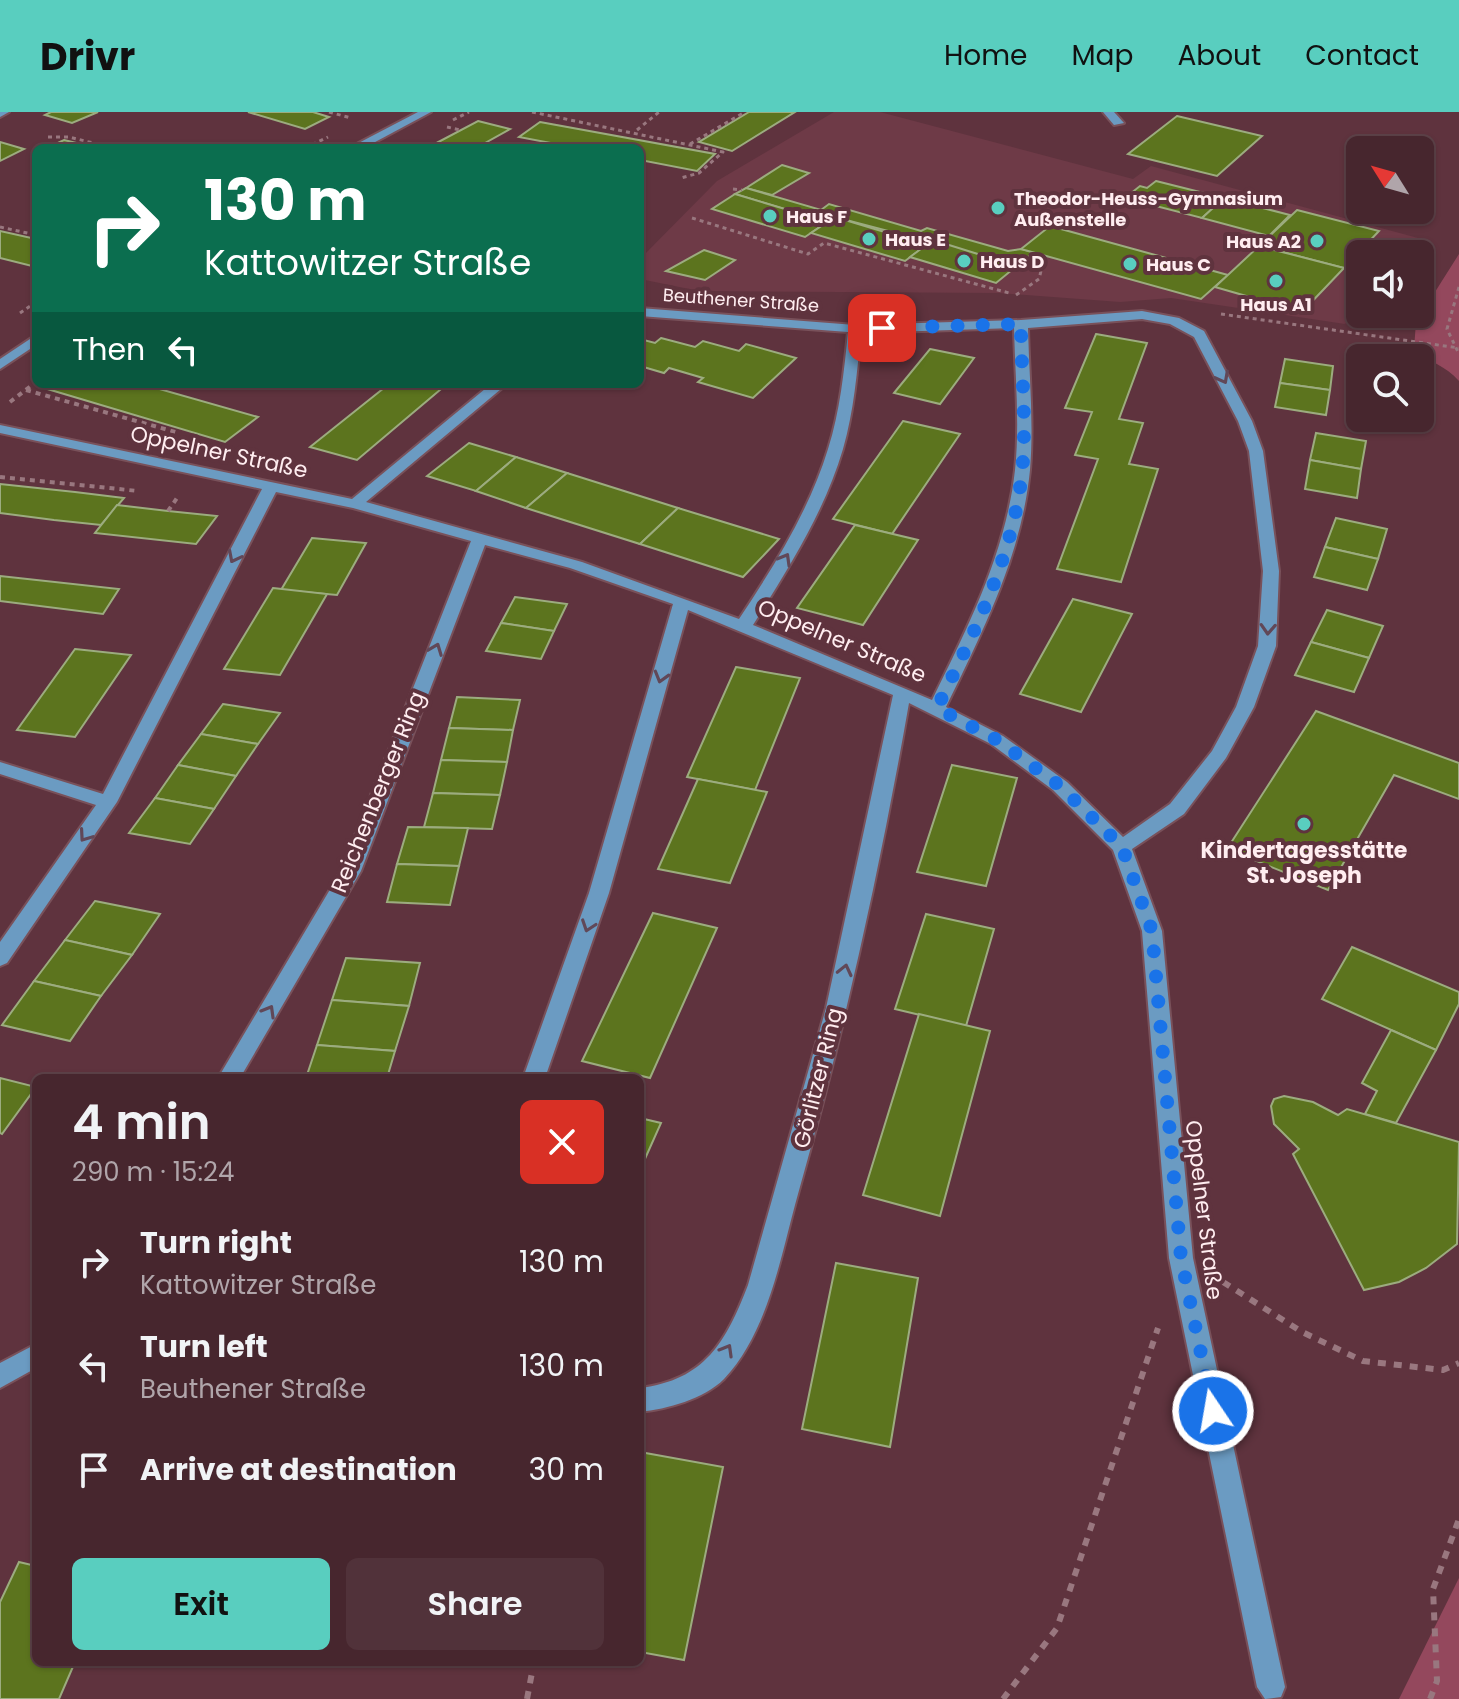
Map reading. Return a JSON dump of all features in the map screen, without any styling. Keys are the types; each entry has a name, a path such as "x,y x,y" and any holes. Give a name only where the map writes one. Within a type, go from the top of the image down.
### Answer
{"street":[{"path":"363,144 426,112"},
{"path":"1108,112 1118,123"},
{"name":"Beuthener Straße","path":"644,312 855,329 1021,324 1142,315 1174,321 1199,334 1245,421 1256,451 1271,571 1267,646 1245,707 1220,754 1177,809 1122,847"},
{"path":"937,708 998,581 1013,522 1022,470 1021,324"},
{"path":"744,625 808,519 830,466 848,393 855,329"},
{"path":"0,365 32,342"},
{"path":"355,504 495,388"},
{"name":"Oppelner Straße","path":"0,429 355,504 480,537 744,625 902,692 997,740 1060,786 1122,847 1152,931 1181,1258 1271,1687"},
{"path":"0,958 108,802 270,488"},
{"name":"Reichenberger Ring","path":"231,1074 351,871 480,537"},
{"path":"535,1074 599,893 682,602"},
{"name":"Görlitzer Ring","path":"644,1400 660,1399 715,1371 753,1305 815,1100 877,835 902,692"},
{"path":"0,768 108,802"},
{"path":"0,1376 32,1357"}],"path":[{"path":"329,112 360,121"},
{"path":"532,112 636,131 723,152 699,173 681,178"},
{"path":"636,131 659,112"},
{"path":"689,144 745,112"},
{"path":"48,137 69,137 99,144"},
{"path":"733,189 742,190"},
{"path":"692,218 808,254 824,243 1013,296 1039,279 1042,267 1023,261"},
{"path":"0,227 32,234"},
{"path":"1459,287 1444,322 1446,333 1459,354"},
{"path":"0,410 32,385"},
{"path":"0,477 149,493"},
{"path":"75,492 81,485"},
{"path":"163,496 191,501"},
{"path":"168,511 177,498"},
{"path":"1181,1258 1302,1332 1363,1361 1443,1370 1459,1363"},
{"path":"1003,1699 1057,1628 1162,1316"},
{"path":"1430,1699 1437,1681 1433,1589 1459,1519"},
{"path":"527,1699 533,1666"}],"shaded area":[{"name":"Theodor-Heuss-Gymnasium Außenstelle","path":"834,112 880,112 1133,179 1151,166 1346,219 1346,224 1366,224 1425,240 1346,240 1345,324 1171,298 1120,302 999,293 699,291 644,280 644,255 717,181"},
{"path":"1459,254 1459,381 1434,362 1434,344 1414,344 1416,328 1434,328 1434,294"},
{"path":"1459,1578 1459,1699 1399,1699"}],"building":[{"path":"51,112 98,112 72,123 45,115"},
{"path":"248,112 313,112 329,117 305,129"},
{"path":"749,112 795,112 732,151 699,142"},
{"path":"1177,116 1262,136 1217,176 1128,154"},
{"path":"478,121 510,129 483,144 435,144"},
{"path":"540,122 715,154 697,171 644,161 644,144 556,144 519,137"},
{"path":"64,140 81,144 56,144"},
{"path":"0,142 24,149 0,161"},
{"path":"782,165 809,173 772,195 746,188"},
{"path":"1156,181 1224,198 1202,218 1125,198 1140,186 1147,188"},
{"path":"746,188 821,210 829,204 921,231 927,228 1008,251 1021,249 1034,252 1018,265 835,217 827,222 735,194"},
{"name":"Haus F","path":"735,194 827,222 805,237 712,209"},
{"path":"1224,198 1290,215 1269,236 1202,218"},
{"name":"Haus A2","path":"1297,210 1379,231 1370,240 1346,240 1344,268 1259,246"},
{"name":"Haus E","path":"835,217 928,244 905,261 811,233"},
{"name":"Haus C","path":"1050,226 1228,275 1201,299 1021,249"},
{"path":"0,231 32,238 32,266 0,258"},
{"name":"Haus D","path":"933,240 1018,265 996,283 910,257"},
{"name":"Haus A1","path":"1259,246 1344,268 1302,312 1215,287"},
{"path":"704,250 735,260 705,280 666,271"},
{"path":"1096,334 1147,343 1119,419 1143,423 1129,464 1158,469 1121,582 1057,569 1098,459 1075,455 1092,412 1065,408"},
{"path":"661,338 695,347 703,341 739,351 746,344 796,358 753,398 698,382 703,378 669,368 664,373 644,367 644,340 655,343"},
{"path":"930,349 974,358 940,404 894,393"},
{"path":"1285,359 1333,366 1330,390 1280,383"},
{"path":"1280,383 1330,390 1326,415 1275,407"},
{"path":"44,388 156,388 258,417 225,442"},
{"path":"384,388 442,388 357,460 310,447"},
{"path":"903,421 960,434 892,534 833,519"},
{"path":"1316,433 1366,441 1361,469 1310,460"},
{"path":"469,443 516,457 476,491 427,476"},
{"path":"516,457 567,473 526,508 476,491"},
{"path":"1310,460 1361,469 1357,498 1305,489"},
{"path":"567,473 678,508 640,544 526,508"},
{"path":"0,484 124,498 101,525 54,520 0,513"},
{"path":"117,505 217,516 196,544 95,533"},
{"path":"678,508 779,539 743,577 640,544"},
{"path":"1336,518 1387,529 1378,559 1325,547"},
{"path":"855,525 918,540 863,625 797,608"},
{"path":"312,538 366,543 337,595 281,590"},
{"path":"1325,547 1378,559 1367,590 1314,577"},
{"path":"0,576 119,589 103,614 0,601"},
{"path":"273,588 327,594 280,675 224,669"},
{"path":"515,597 567,604 554,631 501,623"},
{"path":"1073,599 1132,614 1081,712 1020,694"},
{"path":"1327,610 1383,626 1369,658 1311,642"},
{"path":"501,623 554,631 541,659 486,651"},
{"path":"1311,642 1369,658 1354,692 1295,675"},
{"path":"75,649 131,655 75,737 17,730"},
{"path":"736,667 800,678 755,790 687,777"},
{"path":"457,697 520,700 513,730 449,728"},
{"path":"223,704 280,713 258,744 201,734"},
{"name":"Kindertagesstätte St. Joseph","path":"1316,711 1459,763 1459,799 1394,775 1328,890 1227,849"},
{"path":"449,728 513,730 507,762 441,760"},
{"path":"201,734 258,744 236,776 178,765"},
{"path":"441,760 507,762 500,795 433,793"},
{"path":"178,765 236,776 214,809 155,798"},
{"path":"952,765 1017,778 986,886 917,872"},
{"path":"698,779 767,792 730,883 658,869"},
{"path":"433,793 500,795 492,829 424,827"},
{"path":"155,798 214,809 190,844 129,833"},
{"path":"408,827 468,828 459,866 397,864"},
{"path":"397,864 459,866 450,905 387,902"},
{"path":"95,901 160,914 132,955 65,940"},
{"path":"653,913 717,928 650,1078 644,1074 582,1061"},
{"path":"926,914 994,929 966,1026 895,1009"},
{"path":"65,940 132,955 101,996 34,981"},
{"path":"1352,947 1459,992 1459,1004 1436,1050 1322,999"},
{"path":"346,958 420,963 409,1006 332,1000"},
{"path":"34,981 101,996 70,1041 2,1025"},
{"path":"332,1000 409,1006 395,1051 317,1045"},
{"path":"919,1014 990,1031 940,1216 863,1195"},
{"path":"1391,1030 1436,1050 1396,1123 1365,1114 1377,1091 1362,1083"},
{"path":"317,1045 395,1051 388,1074 307,1074"},
{"path":"0,1078 32,1086 32,1093 0,1133"},
{"path":"1284,1096 1313,1102 1338,1115 1347,1109 1459,1142 1457,1244 1426,1268 1399,1282 1364,1290 1293,1154 1299,1149 1274,1124 1271,1106 1274,1099"},
{"path":"644,1119 661,1123 644,1161"},
{"path":"836,1263 918,1278 890,1447 802,1429"},
{"path":"644,1453 723,1467 684,1660 644,1653"},
{"path":"19,1562 32,1565 32,1666 73,1666 59,1699 0,1699 0,1602"}],"place":[{"name":"Theodor-Heuss-Gymnasium Außenstelle","path":"998,208"},
{"name":"Haus F","path":"770,216"},
{"name":"Haus E","path":"869,239"},
{"name":"Haus A2","path":"1317,241"},
{"name":"Haus D","path":"964,261"},
{"name":"Haus C","path":"1130,264"},
{"name":"Haus A1","path":"1276,281"},
{"name":"Kindertagesstätte St. Joseph","path":"1304,824"}],"route":[{"path":"882,328 1021,324 1022,470 1013,522 998,581 937,708 997,740 1060,786 1122,847 1152,931 1181,1258 1213,1411"}]}
